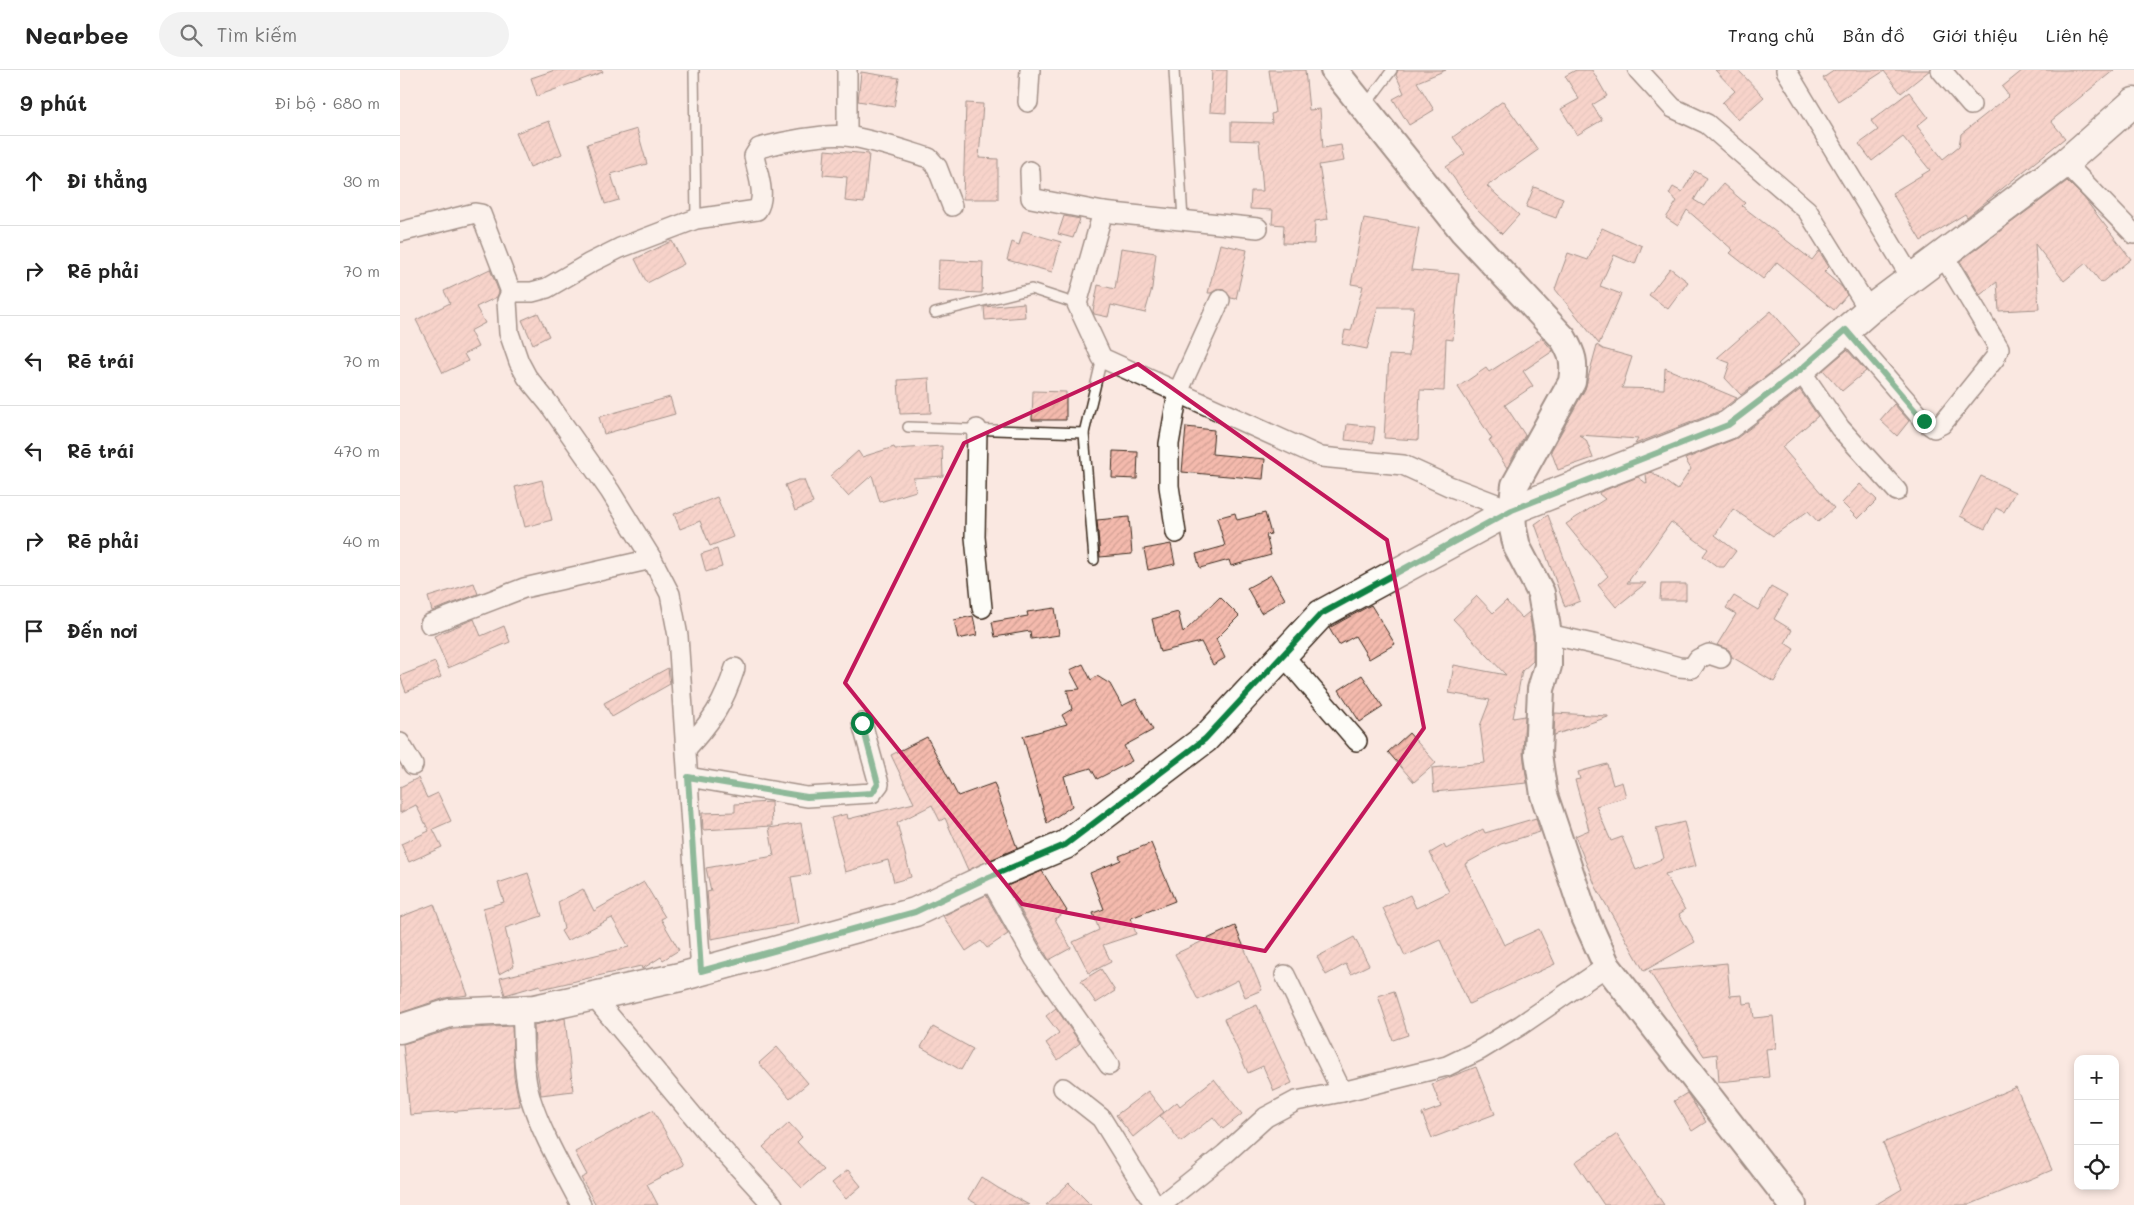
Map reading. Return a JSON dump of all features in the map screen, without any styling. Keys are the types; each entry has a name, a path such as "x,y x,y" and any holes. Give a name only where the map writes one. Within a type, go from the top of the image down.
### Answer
{"main road":[{"path":"400,1028 450,1013 535,1009 701,971 915,912 989,877 1065,845 1205,739 1321,614 1512,510 1728,425 1800,370 1869,310 2065,163 2134,102"}],"street":[{"path":"847,70 847,136"},
{"path":"1028,102 1030,70"},
{"path":"1334,70 1463,231 1563,338 1571,352 1575,366 1572,382 1515,485 1512,510 1513,529 1517,546 1541,593 1548,634 1548,666 1541,689 1538,754 1544,795 1585,916 1607,966 1793,1205"},
{"path":"1638,70 1673,108 1707,124 1807,210 1869,310"},
{"path":"1786,70 1912,279"},
{"path":"1941,70 1971,105"},
{"path":"511,292 532,292 547,288 620,248 696,219 756,210 761,204 762,197 754,156 758,148 832,135 847,136 929,158 937,167 952,206"},
{"path":"2065,163 2134,234"},
{"path":"1030,171 1031,198 1103,212 1258,228"},
{"path":"1103,212 1077,304 1102,358 1322,457 1402,465 1449,486 1512,510"},
{"path":"400,232 475,213 481,214 511,292 507,301 509,333 527,377 549,404 610,491 652,558 670,594 678,636 701,971"},
{"path":"1846,330 1924,421 1934,428 1942,424 1995,358 1999,348 1943,254"},
{"path":"1176,533 1168,486 1169,444 1178,392 1220,300"},
{"path":"1800,370 1840,428 1897,491"},
{"path":"977,429 975,537 982,608"},
{"path":"430,624 524,588 652,558"},
{"path":"1548,634 1615,649 1679,668 1692,668 1698,659 1709,654 1721,658"},
{"path":"1283,655 1357,741"},
{"path":"686,749 710,723 726,697 735,668"},
{"path":"688,777 807,797 872,793 878,784 862,723"},
{"path":"400,743 413,765"},
{"path":"989,877 1035,959 1109,1065"},
{"path":"1161,1205 1225,1154 1266,1117 1296,1102 1447,1066 1480,1050 1521,1025 1607,966"},
{"path":"1285,975 1342,1092"},
{"path":"593,996 710,1136 773,1205"},
{"path":"522,1010 526,1073 530,1096 543,1129 581,1205"},
{"path":"1063,1088 1101,1118 1155,1205"}],"lane":[{"path":"694,70 696,219"},
{"path":"1174,70 1183,220"},
{"path":"1364,108 1392,70"},
{"path":"935,313 1031,289 1077,304"},
{"path":"1094,560 1084,433 1102,358"},
{"path":"908,427 1084,433"}],"highlighted area":[{"path":"1138,364 1387,540 1424,728 1265,951 1022,904 845,683 964,443"}],"building":[{"path":"555,70 602,70 603,72 537,96 531,78"},
{"path":"1212,70 1227,70 1226,113 1210,112"},
{"path":"1269,70 1305,70 1309,110 1320,109 1323,148 1341,145 1344,161 1319,165 1328,219 1315,221 1314,244 1283,243 1284,225 1272,224 1273,210 1250,209 1251,191 1263,191 1259,141 1231,140 1231,122 1272,123 1271,114 1275,113"},
{"path":"1398,70 1446,70 1417,82 1434,110 1409,125 1393,99 1404,93 1396,75"},
{"path":"1576,70 1592,70 1607,96 1592,105 1602,120 1577,135 1561,109 1579,99 1565,76"},
{"path":"1715,70 1738,70 1764,97 1738,120 1722,103 1735,91"},
{"path":"1835,70 1930,70 1901,93 1884,71 1838,101 1823,78"},
{"path":"2023,70 2114,70 2051,121 2065,138 1967,217 1965,214 1921,241 1892,193 1930,170 1903,137 1872,161 1859,144 1878,130 1871,121 1909,92 1928,117 1917,126 1943,159 1959,146 1961,134 2009,96 2002,87"},
{"path":"861,72 899,78 894,107 858,101"},
{"path":"1503,101 1538,150 1487,186 1519,215 1502,234 1475,208 1446,167 1465,154 1453,137"},
{"path":"966,103 983,104 979,158 998,159 998,199 963,199"},
{"path":"549,121 562,154 530,167 516,133"},
{"path":"637,129 647,164 611,174 619,200 605,204 587,144"},
{"path":"825,150 869,154 864,203 845,201 847,177 823,175"},
{"path":"1695,171 1707,178 1694,200 1704,206 1723,184 1745,203 1742,206 1812,260 1819,251 1829,267 1824,272 1842,287 1847,295 1834,310 1777,262 1763,279 1730,253 1733,250 1687,210 1678,226 1666,218 1677,201 1669,194 1673,187 1682,192"},
{"path":"2067,181 2084,198 2131,259 2101,283 2086,263 2064,281 2035,244 2039,309 1999,311 1997,282 1980,295 1960,261"},
{"path":"1534,187 1563,198 1556,218 1526,207"},
{"path":"1064,216 1080,219 1073,238 1058,234"},
{"path":"1364,218 1419,228 1411,270 1459,274 1453,340 1446,339 1444,391 1420,390 1418,440 1384,438 1389,355 1409,356 1414,307 1378,307 1367,349 1342,344 1345,330 1351,331 1363,286 1351,284"},
{"path":"1602,228 1642,246 1635,264 1614,255 1600,286 1621,294 1599,344 1555,289 1568,253 1588,260"},
{"path":"1023,231 1061,242 1052,272 1007,260 1012,242 1019,245"},
{"path":"672,241 684,264 647,283 635,259"},
{"path":"1220,244 1247,250 1236,299 1231,298 1224,290 1218,289 1208,293"},
{"path":"1121,248 1156,253 1152,288 1145,313 1111,305 1108,317 1094,314 1098,285 1115,289"},
{"path":"939,260 983,262 982,293 938,291"},
{"path":"1670,268 1688,282 1668,309 1649,295"},
{"path":"490,269 499,292 497,297 476,307 485,323 470,331 478,347 464,354 468,361 443,373 416,320 450,303 444,291"},
{"path":"1024,303 1025,317 985,320 984,307"},
{"path":"1771,311 1800,344 1778,364 1780,366 1741,395 1725,378 1730,363 1717,358"},
{"path":"538,313 549,336 533,344 522,320"},
{"path":"1542,338 1553,351 1523,371 1533,386 1505,405 1525,435 1507,468 1489,440 1492,439 1458,387 1486,368 1489,372"},
{"path":"1597,345 1603,349 1632,357 1622,388 1664,389 1665,368 1737,398 1720,411 1635,444 1638,439 1579,435 1586,440 1593,458 1558,470 1551,451 1585,389"},
{"path":"1847,350 1866,371 1842,391 1823,370"},
{"path":"929,378 931,413 900,414 898,380"},
{"path":"1800,390 1818,416 1782,447 1834,508 1818,522 1808,511 1773,536 1733,509 1715,535 1736,551 1724,567 1718,567 1703,556 1708,549 1671,522 1627,583 1646,583 1616,607 1598,585 1608,576 1566,524 1605,499 1599,494 1600,492 1638,477 1647,484 1646,474 1652,472 1677,490 1691,469 1685,459 1737,438"},
{"path":"1033,391 1066,392 1066,420 1032,420"},
{"path":"670,397 675,414 604,434 599,417"},
{"path":"1894,404 1909,421 1897,436 1880,420"},
{"path":"1347,424 1375,427 1373,443 1345,440"},
{"path":"1186,427 1214,430 1212,454 1265,459 1263,479 1182,472"},
{"path":"942,446 943,476 913,478 916,491 880,502 872,475 848,496 830,476 858,451 862,457 894,447 895,449"},
{"path":"1113,451 1138,452 1137,479 1112,478"},
{"path":"1981,476 2015,492 2004,512 1996,508 1985,529 1960,516"},
{"path":"542,480 552,520 525,527 515,487"},
{"path":"798,480 804,480 813,503 795,511 785,485"},
{"path":"1860,484 1877,500 1858,519 1842,503"},
{"path":"717,497 733,537 710,546 700,521 680,529 674,514"},
{"path":"1235,513 1237,520 1265,513 1271,534 1266,535 1271,555 1231,566 1229,560 1200,568 1196,554 1225,546 1217,518"},
{"path":"1548,515 1580,601 1565,607 1535,524"},
{"path":"1129,517 1132,554 1100,557 1097,520"},
{"path":"1171,544 1175,564 1148,570 1144,549"},
{"path":"717,549 722,567 706,572 701,554"},
{"path":"1271,575 1285,599 1261,613 1247,588"},
{"path":"474,583 478,594 432,611 428,597"},
{"path":"1661,584 1686,584 1686,600 1660,600"},
{"path":"1771,587 1787,596 1774,619 1792,630 1785,643 1794,649 1774,682 1732,657 1729,650 1717,645 1736,614 1726,608 1734,596 1758,610"},
{"path":"1477,596 1493,613 1506,601 1522,618 1529,612 1533,635 1533,661 1522,671 1513,718 1525,716 1523,753 1527,783 1434,792 1432,768 1485,763 1480,726 1490,700 1449,693 1454,665 1506,675 1453,619"},
{"path":"1220,597 1239,616 1216,639 1225,658 1213,665 1201,642 1160,652 1152,619 1178,612 1183,633"},
{"path":"1371,605 1395,644 1369,659 1355,636 1339,645 1329,628"},
{"path":"1055,608 1059,635 1031,639 1030,631 995,637 992,622 1028,616 1027,612"},
{"path":"973,616 977,635 958,639 954,620"},
{"path":"474,619 481,636 504,626 510,642 448,668 434,636"},
{"path":"435,662 441,677 406,692 400,676"},
{"path":"1083,664 1091,680 1097,676 1110,684 1122,706 1136,699 1153,730 1124,746 1132,761 1113,771 1097,779 1091,768 1064,776 1072,806 1047,823 1023,736 1067,724 1062,715 1072,709 1067,690 1080,689 1070,670"},
{"path":"668,668 670,684 612,717 604,703"},
{"path":"1362,675 1383,707 1360,722 1339,690"},
{"path":"1555,713 1608,716 1608,717 1554,735"},
{"path":"1409,733 1436,763 1414,782 1388,752"},
{"path":"927,737 958,796 994,783 1017,848 968,870 945,818 940,821 932,805 897,823 911,877 894,882 888,860 845,872 831,818 847,814 848,819 914,803 891,755"},
{"path":"1607,764 1613,785 1622,782 1626,797 1596,806 1611,841 1622,837 1636,870 1664,858 1656,829 1684,822 1696,866 1665,874 1685,910 1679,914 1695,942 1644,971 1596,887 1575,836 1589,830 1575,780 1580,779 1578,772"},
{"path":"418,778 427,798 438,793 451,821 433,829 442,847 409,862 401,844 429,831 416,805 400,813 400,787"},
{"path":"771,802 772,826 703,830 702,813 735,812 735,804"},
{"path":"1536,818 1540,832 1501,844 1465,864 1504,945 1539,929 1555,964 1469,1004 1440,940 1405,956 1383,908 1410,895 1416,908 1449,892 1430,853 1444,845 1446,849 1483,829 1485,833"},
{"path":"801,823 810,874 791,877 799,923 711,939 707,892 711,891 706,868 774,856 769,828"},
{"path":"1151,843 1175,901 1131,918 1136,934 1103,945 1111,962 1089,973 1073,942 1099,930 1093,913 1104,909 1090,873 1121,860 1119,856"},
{"path":"1042,871 1067,911 1055,919 1071,948 1049,960 1007,886"},
{"path":"528,873 542,916 505,928 514,966 499,974 483,908 504,902 498,883"},
{"path":"644,882 665,917 661,919 679,950 663,960 661,957 642,969 641,966 541,989 540,985 505,995 500,978 629,947 612,918 567,941 561,931 564,929 558,902 583,889 594,911"},
{"path":"986,895 1008,934 987,948 981,941 966,951 943,916"},
{"path":"434,904 468,995 445,998 400,1013 400,917"},
{"path":"1235,926 1262,990 1245,997 1238,980 1198,1000 1175,954"},
{"path":"1354,937 1369,965 1351,974 1346,964 1326,975 1317,957"},
{"path":"1727,963 1730,996 1742,995 1743,1004 1752,1003 1754,1018 1773,1016 1776,1048 1766,1049 1769,1077 1719,1082 1717,1054 1704,1056 1649,971"},
{"path":"1101,969 1115,991 1096,1003 1081,981"},
{"path":"1394,991 1408,1035 1393,1040 1378,996"},
{"path":"1257,1005 1292,1083 1274,1091 1263,1066 1248,1073 1224,1019"},
{"path":"1056,1008 1080,1043 1058,1060 1046,1043 1059,1033 1046,1016"},
{"path":"565,1018 573,1091 541,1095 536,1064 534,1025"},
{"path":"512,1026 514,1077 520,1106 410,1115 403,1044 453,1029"},
{"path":"933,1027 973,1049 961,1070 921,1047"},
{"path":"777,1047 808,1083 790,1098 759,1063"},
{"path":"1476,1067 1495,1114 1432,1138 1422,1114 1441,1107 1432,1084"},
{"path":"1214,1079 1242,1114 1223,1129 1213,1117 1181,1142 1160,1116 1177,1102 1180,1106"},
{"path":"2016,1087 2052,1170 1969,1205 1875,1205 1902,1189 1883,1143"},
{"path":"1148,1091 1164,1112 1133,1137 1116,1115"},
{"path":"1687,1093 1706,1122 1692,1131 1674,1101"},
{"path":"653,1110 684,1165 647,1184 658,1205 596,1205 581,1178 587,1175 575,1152"},
{"path":"789,1123 802,1137 797,1142 823,1170 802,1188 763,1147"},
{"path":"1617,1134 1664,1205 1604,1205 1575,1162"},
{"path":"848,1170 861,1186 846,1199 832,1183"},
{"path":"981,1177 1029,1205 979,1205 968,1199"},
{"path":"1069,1183 1091,1205 1046,1205"}],"route":[{"path":"862,723 878,784 872,793 807,797 688,777 701,971 915,912 989,877 1065,845 1205,739 1321,614 1512,510 1728,425 1800,370 1846,330 1924,421"}]}
